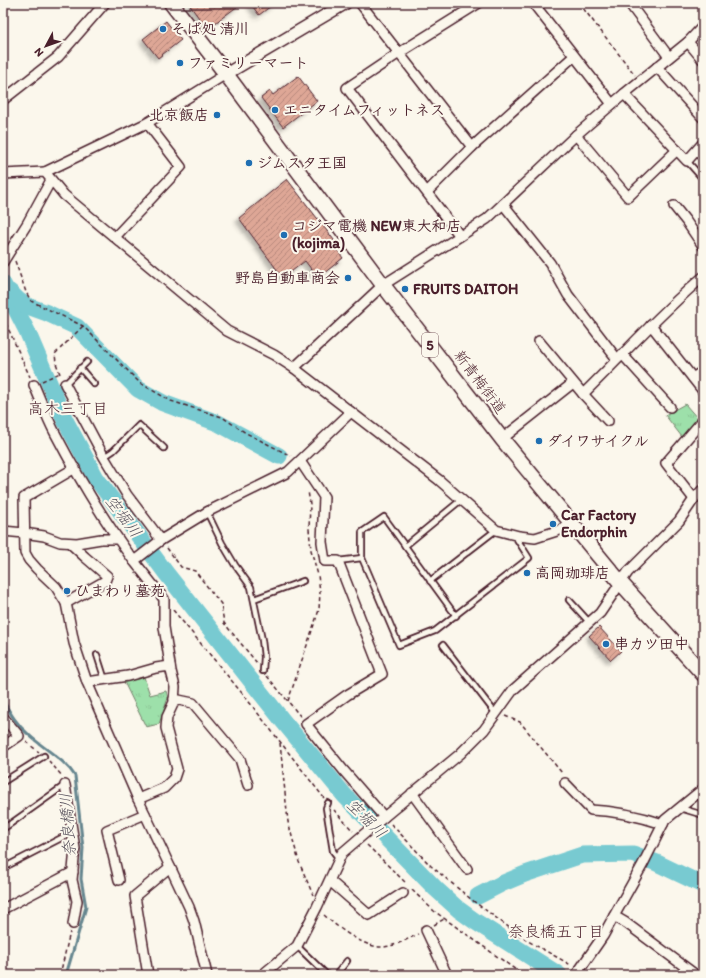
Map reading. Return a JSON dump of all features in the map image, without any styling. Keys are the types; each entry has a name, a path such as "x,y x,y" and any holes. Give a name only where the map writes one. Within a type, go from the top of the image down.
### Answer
{"main road":[{"name":"新青梅街道","path":"172,3 383,285 502,439 620,582 703,674"}],"street":[{"path":"3,100 58,57 105,3"},
{"path":"3,174 44,172 147,123 346,3"},
{"path":"360,3 472,147"},
{"path":"460,236 347,88 399,53 479,3"},
{"path":"533,3 612,104"},
{"path":"629,3 669,57"},
{"path":"294,368 383,285 486,219 576,135 657,66 688,42 703,26"},
{"path":"688,42 703,60"},
{"path":"427,192 472,147 574,56"},
{"path":"657,66 703,118"},
{"path":"624,94 687,161 703,143"},
{"path":"115,237 181,167 147,123"},
{"path":"576,135 628,197 677,150"},
{"path":"44,172 64,195 227,331 274,355 294,368 440,480 496,530 514,535 535,538 560,530 571,523"},
{"path":"3,262 27,224 51,180"},
{"path":"503,204 550,263 568,295 620,357 670,408"},
{"path":"674,206 703,246"},
{"path":"583,394 677,299 703,277"},
{"path":"651,325 703,391"},
{"path":"539,341 573,384 608,421"},
{"path":"693,378 703,371"},
{"path":"66,384 104,457 127,495 160,541"},
{"path":"502,439 573,384"},
{"path":"34,385 54,432 117,539 136,560 164,599 164,627 175,687 174,702 167,717 166,728 177,769 174,778 164,788 138,799"},
{"path":"136,560 160,541 207,512 288,472 351,412"},
{"path":"694,499 666,464 703,420"},
{"path":"299,462 324,497 322,542 325,560 338,561 382,674 347,695 306,724 383,818"},
{"path":"75,468 24,498 25,553 29,560 56,587 66,603 74,642 87,682 138,799 194,921 207,975"},
{"path":"262,975 297,946 330,881 342,853 460,754 484,730 513,690 600,613 620,582 643,556 679,521 703,489"},
{"path":"3,530 24,532 44,536 60,542 70,543 101,539 117,539"},
{"path":"66,603 105,581 107,576 70,543"},
{"path":"87,682 105,680 170,666"},
{"path":"174,699 193,703 240,759 248,785"},
{"path":"3,717 19,736 3,747"},
{"path":"565,784 591,810 613,811 644,817 663,824"},
{"path":"66,785 75,849 72,880 77,901 72,924"},
{"path":"578,973 603,936 649,853 665,820 703,789"},
{"path":"412,793 467,869"},
{"path":"119,880 107,830 145,814"},
{"path":"148,975 135,896 170,867"},
{"path":"3,909 73,872"},
{"path":"330,881 368,915 405,889"},
{"path":"614,916 626,923 696,975"},
{"path":"426,930 447,975"}],"lane":[{"path":"687,161 703,179"},
{"path":"66,384 87,362"},
{"path":"80,368 94,384"},
{"path":"104,457 113,451 139,425 164,448"},
{"path":"405,546 461,500"},
{"path":"207,512 228,554 251,587 264,657 263,671"},
{"path":"456,616 384,517 362,532 362,558 399,644 435,631 456,616 529,558 514,535"},
{"path":"430,581 496,530"},
{"path":"338,561 362,558"},
{"path":"254,599 303,581"},
{"path":"569,600 590,623"},
{"path":"444,645 496,714"},
{"path":"97,655 105,680"},
{"path":"3,782 44,756"},
{"path":"3,829 66,785"},
{"path":"328,803 326,808 333,851 339,859"},
{"path":"680,808 703,815"},
{"path":"3,868 73,832"},
{"path":"297,946 327,975"},
{"path":"336,975 347,961"}],"path":[{"path":"579,3 639,81"},
{"path":"11,249 26,292 31,301 84,326 140,383 171,401 222,417 246,433 295,458 299,462"},
{"path":"3,317 34,385 60,373"},
{"path":"66,384 56,363 55,354 84,326"},
{"path":"160,541 180,567 195,571 222,604 224,623 306,724"},
{"path":"164,599 246,698 328,803 405,889"},
{"path":"496,714 520,722 567,779 565,784"},
{"path":"383,818 431,866 472,900 526,940 578,973"},
{"path":"412,890 434,911 523,975"},
{"path":"60,975 72,924"}],"green space":[{"path":"685,404 698,419 682,437 665,415"},
{"path":"144,677 150,695 166,691 168,698 159,724 146,727 124,682"}],"building":[{"path":"188,3 242,3 207,29"},
{"path":"250,3 275,3 259,15"},
{"path":"166,21 181,40 158,58 143,39"},
{"path":"298,76 317,101 283,127 261,98 270,91 273,95"},
{"path":"287,179 334,240 332,243 343,258 318,278 305,261 283,278 239,218"},
{"path":"599,627 621,651 611,660 589,636"}],"waterway":[{"name":"空堀川","path":"3,284 27,331 65,420 96,478 166,573 283,721 345,796 436,889 458,909 476,922 559,975"},
{"name":"空堀川","path":"10,292 25,305 47,313 77,327 138,389 163,403 218,423 279,456"},
{"name":"奈良橋川","path":"3,700 17,723 35,740 65,764 75,776 83,848 81,879 86,907 66,975"},
{"name":"空堀川","path":"478,896 525,874 582,855 633,854 657,863 703,885"}],"place":[{"name":"そば処 清川","path":"163,29"},
{"name":"ファミリーマート","path":"180,63"},
{"name":"エニタイムフィットネス","path":"275,110"},
{"name":"北京飯店","path":"217,115"},
{"name":"ジムスタ王国","path":"249,163"},
{"name":"コジマ電機 NEW東大和店 (kojima)","path":"284,235"},
{"name":"野島自動車商会","path":"348,278"},
{"name":"FRUITS DAITOH","path":"405,289"},
{"name":"ダイワサイクル","path":"539,441"},
{"name":"Car Factory Endorphin","path":"553,524"},
{"name":"高岡珈琲店","path":"527,573"},
{"name":"ひまわり墓苑","path":"67,591"},
{"name":"串カツ田中","path":"606,644"}],"district":[{"name":"高木三丁目","path":"68,408"},
{"name":"奈良橋五丁目","path":"556,931"}]}
